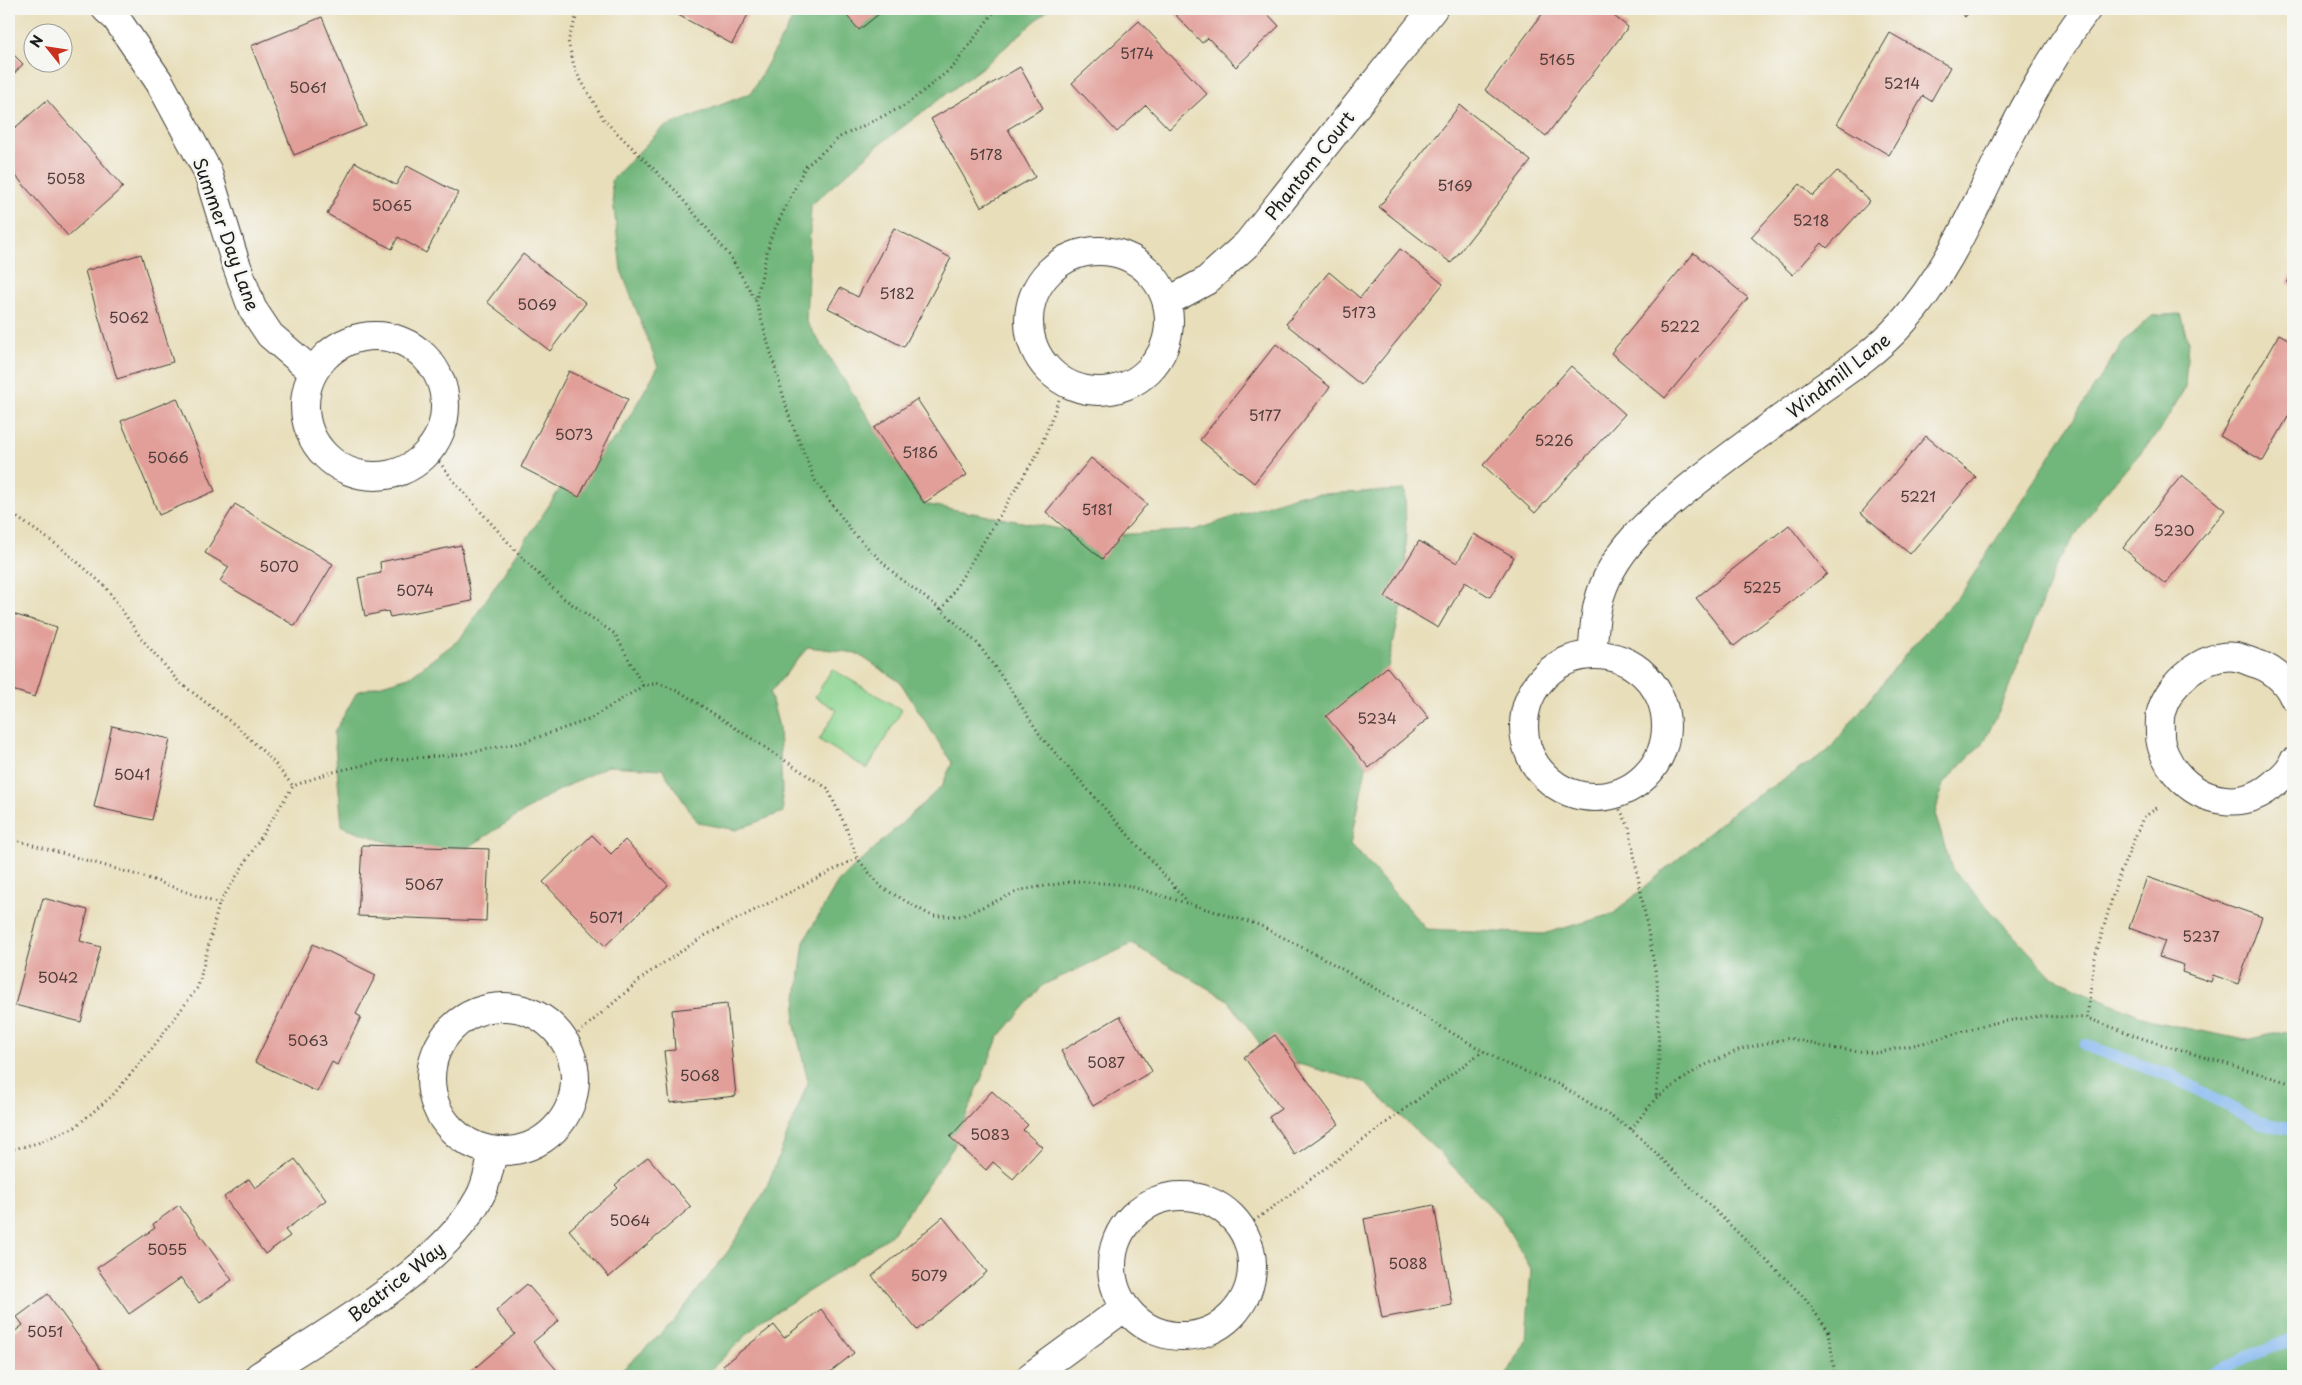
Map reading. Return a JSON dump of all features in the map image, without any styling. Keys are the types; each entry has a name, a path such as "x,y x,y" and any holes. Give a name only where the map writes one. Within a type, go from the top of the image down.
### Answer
{"street":[{"name":"Summer Day Lane","path":"106,9 116,18 160,83 207,170 234,261 252,308 270,335 314,372"},
{"name":"Phantom Court","path":"1167,302 1206,281 1246,244 1433,9"},
{"name":"Windmill Lane","path":"1592,654 1598,603 1610,575 1627,546 1653,516 1717,466 1871,354 1902,324 1929,290 1955,248 2010,136 2059,46 2087,9"},
{"path":"1098,250 1133,259 1153,275 1167,302 1169,334 1160,358 1141,378 1122,388 1092,392 1065,384 1044,366 1031,337 1029,312 1036,290 1053,268 1077,254 1098,250"},
{"path":"380,336 406,343 431,364 440,380 445,401 441,428 430,450 410,467 384,476 353,473 327,458 311,436 305,412 305,396 314,372 329,352 342,344 358,338 380,336"},
{"path":"1592,654 1623,660 1649,679 1662,698 1667,725 1660,756 1639,782 1613,796 1584,797 1561,789 1538,770 1527,748 1524,727 1527,704 1540,681 1559,664 1592,654"},
{"path":"2292,689 2267,666 2234,657 2207,661 2177,682 2161,712 2160,738 2168,763 2187,786 2211,798 2236,801 2266,792 2291,768 2293,762"},
{"path":"496,1006 510,1007 537,1014 554,1026 567,1044 574,1062 576,1082 572,1102 564,1120 550,1135 533,1146 514,1151 494,1152 474,1146 456,1134 442,1118 434,1099 430,1078 434,1057 443,1038 458,1022 476,1012 496,1006"},
{"name":"Beatrice Way","path":"259,1376 340,1324 404,1279 449,1240 480,1198 494,1152"},
{"path":"1179,1194 1207,1199 1231,1214 1248,1238 1253,1260 1249,1290 1231,1317 1204,1334 1173,1336 1146,1328 1124,1308 1112,1282 1110,1261 1116,1237 1131,1215 1150,1202 1179,1194"},
{"path":"1031,1376 1124,1308"}],"path":[{"path":"579,9 568,41 575,70 604,120 673,188 730,256 756,301 790,419 816,482 854,533 899,578 942,610 978,644 1042,738 1189,902"},
{"path":"756,301 770,239 789,197 806,167 840,137 906,105 953,67 996,9"},
{"path":"942,610 1039,451 1065,384"},
{"path":"430,450 457,485 524,560 563,598 615,634 643,686"},
{"path":"9,512 60,547 106,587 141,638 178,681 236,726 270,758 293,786"},
{"path":"9,1150 38,1143 74,1127 112,1096 151,1050 198,987 220,904 293,786 329,773 382,761 462,754 524,742 588,720 643,686 658,683 682,693 827,788 846,827 857,858 881,887 932,916 962,916 1021,890 1077,881 1126,885 1189,902 1259,925 1321,957 1504,1063 1562,1086 1631,1129 1804,1297 1829,1332 1835,1376"},
{"path":"2088,1018 2094,961 2117,881 2143,818 2187,786"},
{"path":"1613,796 1630,827 1657,980 1659,1057 1656,1098"},
{"path":"9,838 151,879 220,904"},
{"path":"567,1044 647,974 704,936 857,858"},
{"path":"1631,1129 1656,1098 1701,1067 1742,1049 1789,1038 1830,1048 1876,1053 1923,1043 1993,1023 2040,1016 2088,1018 2144,1039 2293,1084"},
{"path":"1242,1230 1483,1051"}],"green space":[{"path":"798,9 1049,9 985,65 880,144 811,205 806,321 924,504 1098,536 1195,530 1298,495 1405,490 1407,584 1375,722 1351,844 1426,929 1543,934 1613,914 1738,808 1828,751 1914,644 1963,591 2122,344 2152,316 2180,314 2188,341 2185,388 2159,432 2103,495 2058,561 2005,698 1985,740 1943,784 1935,814 1952,869 2052,977 2152,1021 2245,1040 2293,1030 2293,1376 1506,1376 1526,1341 1531,1269 1501,1217 1444,1157 1364,1082 1269,1056 1228,1000 1132,944 1043,985 998,1038 953,1148 892,1234 825,1281 761,1321 704,1376 616,1376 674,1321 729,1250 765,1191 808,1082 794,1022 804,941 838,882 942,786 952,763 900,682 856,653 808,647 770,693 779,727 783,812 736,830 698,823 662,769 607,766 548,796 458,854 406,849 342,826 334,733 357,692 409,677 460,639 561,487 619,435 658,367 621,270 611,181 662,128 751,93"},
{"path":"832,669 902,710 867,769 819,740 837,710 815,697"}],"building":[{"path":"667,9 751,9 732,44"},
{"path":"841,9 885,9 859,30"},
{"path":"1170,9 1263,9 1279,26 1236,67 1208,38 1202,43"},
{"path":"1546,9 1605,9 1628,27 1546,136 1485,90"},
{"path":"1956,9 1973,9 1965,17"},
{"path":"322,17 366,126 294,155 251,46"},
{"path":"1139,21 1207,94 1169,129 1146,105 1117,132 1072,83"},
{"path":"1890,33 1950,67 1931,101 1923,96 1889,155 1837,124"},
{"path":"9,50 22,65 9,79"},
{"path":"1020,67 1043,108 1008,129 1035,177 981,207 931,119"},
{"path":"47,100 123,187 68,236 9,168 9,133"},
{"path":"1460,105 1531,161 1451,263 1379,207"},
{"path":"355,162 396,185 407,166 458,193 426,253 398,237 392,249 327,214"},
{"path":"1837,171 1870,201 1827,248 1822,243 1793,275 1751,237 1800,184 1813,196"},
{"path":"894,228 951,258 904,347 828,308 840,288 858,297"},
{"path":"1400,249 1443,284 1361,385 1286,324 1329,272 1360,298"},
{"path":"1694,253 1748,298 1665,398 1611,353"},
{"path":"141,254 173,362 117,379 85,271"},
{"path":"523,254 586,303 550,351 487,302"},
{"path":"2293,271 2293,287 2287,283"},
{"path":"2279,334 2293,342 2293,408 2263,461 2220,436"},
{"path":"1276,344 1330,387 1254,483 1200,440"},
{"path":"1571,366 1625,414 1535,513 1483,465"},
{"path":"569,371 628,399 579,497 521,467"},
{"path":"177,398 215,491 159,515 121,421"},
{"path":"917,399 967,475 924,503 874,428"},
{"path":"1926,436 1976,477 1910,554 1861,513"},
{"path":"1091,458 1147,504 1102,559 1046,512"},
{"path":"2182,475 2225,510 2165,584 2123,548"},
{"path":"235,504 333,564 295,626 220,581 229,567 205,553"},
{"path":"1789,525 1827,574 1734,646 1696,598"},
{"path":"1474,534 1514,557 1490,597 1465,582 1438,628 1385,597 1419,541 1457,563"},
{"path":"461,545 472,601 390,617 388,611 365,616 358,578 381,573 380,562"},
{"path":"9,613 57,627 35,697 9,689"},
{"path":"1387,667 1429,718 1369,768 1326,716"},
{"path":"112,726 170,739 152,820 94,807"},
{"path":"592,835 611,854 625,840 668,885 605,946 543,882"},
{"path":"362,845 489,849 486,921 358,916"},
{"path":"2147,877 2262,917 2238,984 2213,975 2211,982 2182,972 2184,965 2159,957 2165,941 2129,928"},
{"path":"43,898 88,910 80,941 101,947 81,1022 15,1005"},
{"path":"313,944 376,975 356,1014 361,1017 337,1065 332,1062 317,1092 255,1062"},
{"path":"727,1004 736,1096 670,1103 664,1051 675,1050 672,1010"},
{"path":"1120,1016 1152,1071 1093,1106 1061,1051"},
{"path":"1275,1035 1339,1124 1295,1155 1269,1117 1281,1109 1244,1057"},
{"path":"992,1091 1028,1125 1023,1130 1042,1147 1013,1179 993,1162 986,1170 950,1137"},
{"path":"648,1157 691,1207 609,1277 569,1230 618,1188 615,1185"},
{"path":"295,1159 326,1200 285,1230 290,1236 265,1254 224,1197 249,1179 255,1188"},
{"path":"179,1205 232,1280 199,1303 181,1278 129,1314 97,1268 155,1228 153,1224"},
{"path":"1434,1205 1452,1305 1382,1318 1364,1219"},
{"path":"943,1217 987,1272 917,1330 872,1276"},
{"path":"527,1284 559,1321 533,1342 560,1374 558,1376 473,1376 470,1372 515,1334 496,1311"},
{"path":"48,1294 107,1376 9,1376 9,1358 13,1355 9,1349 9,1336 23,1325 17,1317"},
{"path":"821,1309 854,1353 825,1376 731,1376 723,1365 774,1325 784,1338"}],"waterway":[{"path":"2085,1045 2176,1078 2258,1122 2293,1129"},
{"path":"2208,1376 2220,1368 2293,1339"}]}
